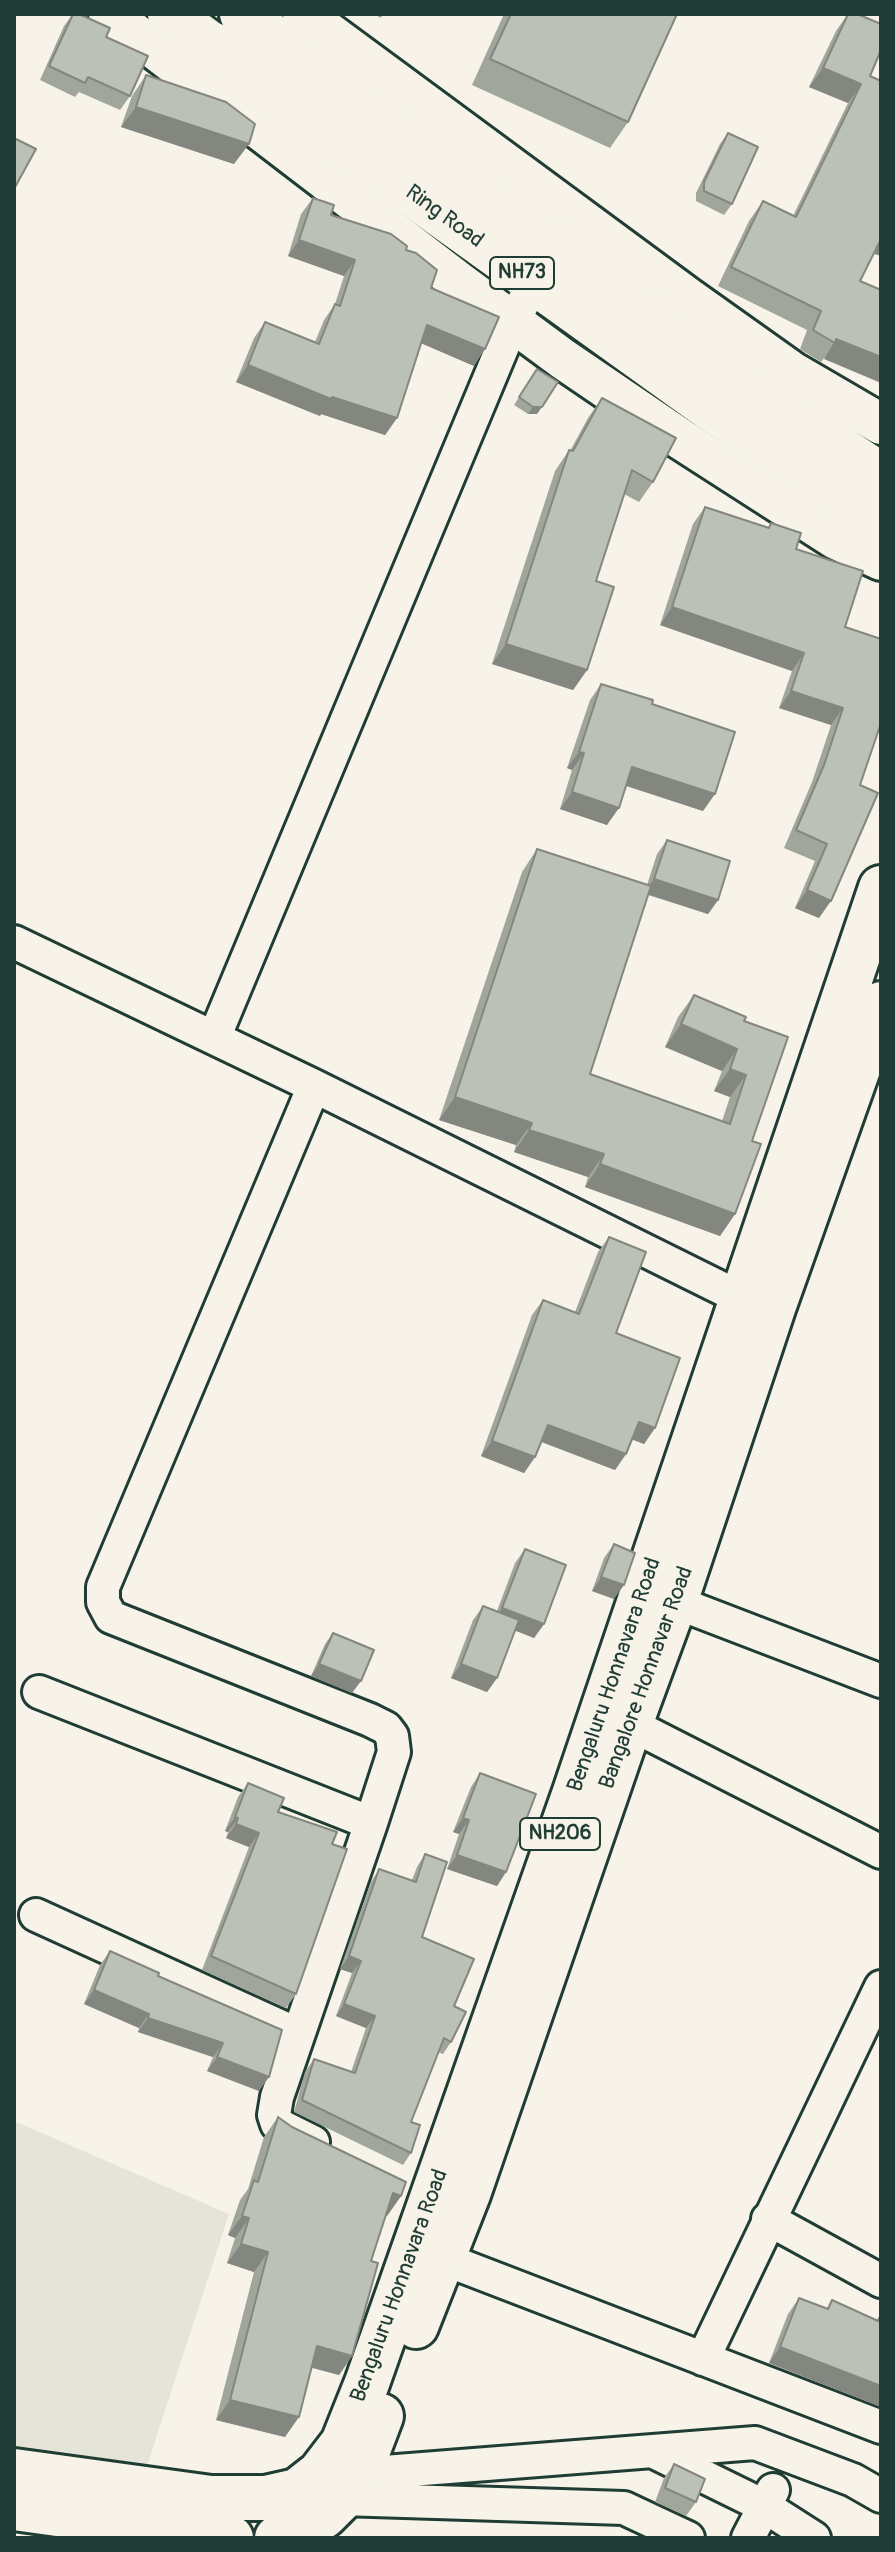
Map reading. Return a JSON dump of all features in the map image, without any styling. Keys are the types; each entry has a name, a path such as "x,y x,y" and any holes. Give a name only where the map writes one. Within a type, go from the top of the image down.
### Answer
{"main road":[{"name":"Ring Road","path":"170,14 200,59 534,282 708,407 881,520"},
{"name":"Ring Road","path":"242,14 489,174 678,313 730,375 881,475"},
{"name":"Bengaluru Honnavara Road","path":"14,2471 211,2498 266,2498 297,2491 320,2473 343,2443 416,2193 580,1778 881,888"},
{"name":"Bangalore Honnavar Road","path":"277,2538 299,2532 325,2515 350,2486 444,2259 881,1004"},
{"path":"14,2508 231,2538"}],"street":[{"path":"109,14 200,59 513,322 707,457 836,539 881,560"},
{"path":"303,14 489,174"},
{"path":"214,1038 513,322 534,282"},
{"path":"678,313 792,372 881,424"},
{"path":"14,942 314,1086 743,1299"},
{"path":"314,1086 103,1587 103,1602 111,1617 386,1728 392,1736 394,1752 297,2034 274,2115 277,2124 345,2158"},
{"path":"675,1602 881,1681"},
{"path":"39,1692 371,1823"},
{"path":"630,1724 881,1852"},
{"path":"36,1915 297,2034"},
{"path":"703,2359 881,1987"},
{"path":"768,2219 881,2281"},
{"path":"444,2259 881,2427"},
{"path":"350,2486 652,2451 755,2443 853,2480 881,2496"},
{"path":"652,2451 770,2497 814,2538"},
{"path":"350,2486 624,2508 688,2538"},
{"path":"748,2538 770,2497"}],"shaded area":[{"path":"14,2121 229,2214 145,2472 14,2455"}],"building":[{"path":"73,14 110,28 106,37 148,56 130,96 88,77 85,83 49,66"},
{"path":"511,14 677,14 628,122 490,59"},
{"path":"848,14 857,14 881,24 881,50 870,76 881,81 881,239 860,281 881,290 881,357 836,339 835,343 813,330 821,311 731,267 763,201 796,217 861,84 823,68"},
{"path":"146,75 226,102 255,124 249,144 136,107"},
{"path":"728,133 758,147 732,204 704,191 704,182"},
{"path":"14,138 36,149 14,189"},
{"path":"313,198 334,205 331,215 391,234 407,246 406,250 416,253 437,270 431,288 499,317 485,349 427,325 397,418 331,399 248,365 265,322 319,344 335,304 340,306 355,260 299,240"},
{"path":"537,369 558,382 542,407 533,407 519,397"},
{"path":"602,398 676,438 653,482 632,470 596,581 614,587 587,670 506,644 569,450 573,451"},
{"path":"705,507 769,528 771,523 801,533 796,549 863,571 845,627 881,639 881,723 860,785 878,793 831,901 807,890 827,844 796,830 824,765 843,708 791,691 804,653 672,607"},
{"path":"601,684 653,700 652,704 735,732 715,794 632,767 619,808 572,792 584,753 579,752"},
{"path":"667,840 730,861 718,900 654,879"},
{"path":"537,849 651,886 590,1074 730,1124 746,1075 730,1069 737,1049 681,1024 694,995 746,1017 744,1021 788,1037 752,1141 761,1144 735,1214 600,1164 604,1154 529,1130 532,1123 455,1097"},
{"path":"609,1237 646,1252 616,1333 680,1358 655,1428 639,1422 626,1454 548,1425 535,1457 492,1441 543,1300 579,1314"},
{"path":"614,1544 635,1553 624,1585 601,1577"},
{"path":"525,1549 566,1565 544,1624 502,1608"},
{"path":"483,1606 519,1620 497,1678 461,1664"},
{"path":"333,1633 374,1650 361,1681 319,1664"},
{"path":"480,1773 536,1794 506,1872 457,1855 469,1820 463,1818"},
{"path":"248,1783 284,1798 278,1812 337,1832 332,1844 347,1849 296,1994 211,1956 259,1833 236,1824 238,1818 235,1817"},
{"path":"425,1854 447,1862 422,1937 474,1959 454,2006 466,2012 451,2042 444,2038 411,2122 420,2125 411,2153 302,2100 314,2059 355,2073 375,2016 344,2004 361,1961 349,1956 379,1869 416,1882"},
{"path":"110,1951 159,1973 158,1976 282,2030 269,2077 217,2057 223,2043 148,2018 149,2014 94,1990"},
{"path":"278,2117 292,2127 406,2182 401,2196 393,2193 371,2261 378,2263 352,2356 317,2346 299,2417 230,2400 268,2252 241,2244 249,2218 242,2216 254,2180 258,2182"},
{"path":"799,2298 828,2309 832,2300 878,2321 881,2319 881,2386 780,2347"},
{"path":"674,2464 705,2479 696,2502 665,2488"}]}
